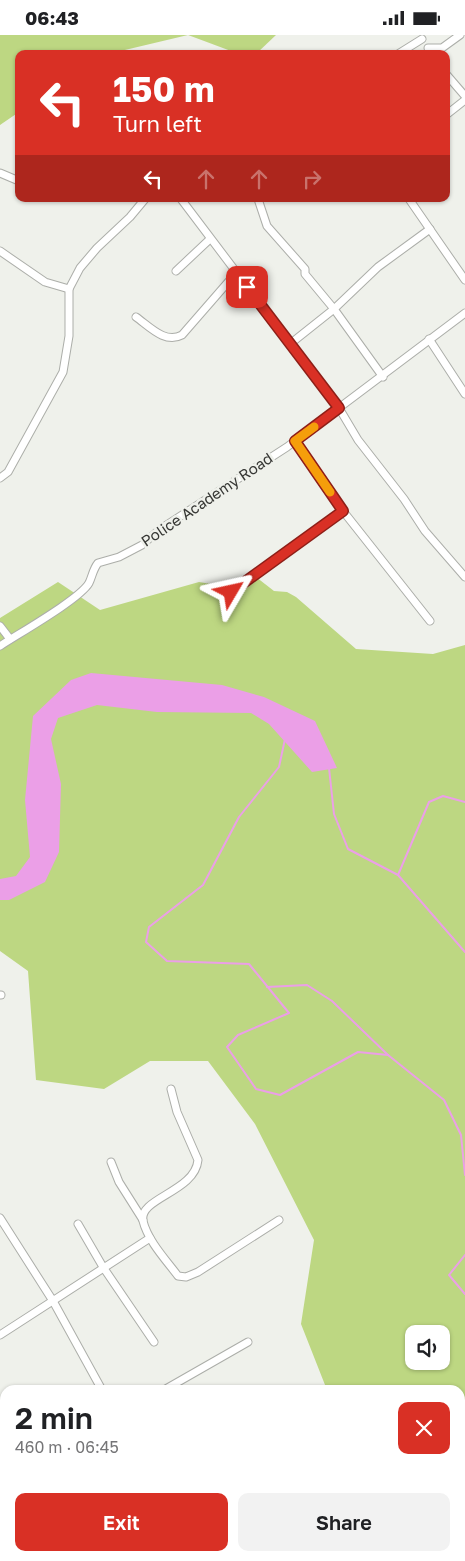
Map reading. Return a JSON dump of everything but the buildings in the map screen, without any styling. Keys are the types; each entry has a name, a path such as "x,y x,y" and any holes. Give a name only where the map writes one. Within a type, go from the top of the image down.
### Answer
{"street":[{"path":"434,50 442,48 460,35"},
{"path":"403,50 420,37 429,50"},
{"path":"450,79 465,98 450,111"},
{"path":"0,173 15,179"},
{"path":"0,478 8,472 63,372 69,336 69,289 80,269 97,248 130,217 142,202"},
{"path":"183,202 339,408 358,441 404,499 425,531 465,577"},
{"path":"259,202 267,226 283,243 334,309 383,377"},
{"path":"411,202 465,280"},
{"path":"290,344 334,309 378,267 430,229"},
{"path":"176,271 210,239"},
{"path":"0,251 45,282 69,289"},
{"path":"136,317 162,335 175,338 182,335 236,273"},
{"name":"Police Academy Road","path":"0,646 69,601 88,584 92,571 98,563 119,557 142,545 159,530 295,441 383,377 429,339 465,313"},
{"path":"429,339 465,393"},
{"path":"295,441 343,511 430,621"},
{"path":"231,592 343,511"},
{"path":"0,626 10,639"},
{"path":"143,1220 146,1208 152,1202 188,1181 197,1168 198,1160 177,1112 171,1089"},
{"path":"111,1162 119,1182 143,1220 150,1238 178,1276 186,1277 198,1272 279,1220"},
{"path":"1,1220 53,1301 99,1385"},
{"path":"78,1224 103,1267 154,1342"},
{"path":"0,1335 150,1238"},
{"path":"173,1385 248,1341"}],"green space":[{"path":"0,35 188,35 125,50 15,50 15,115 0,125"},
{"path":"188,35 276,35 260,50 228,50"},
{"path":"256,577 274,591 287,592 296,597 356,649 433,654 465,645 465,1385 325,1385 301,1324 314,1240 255,1124 208,1061 150,1061 104,1089 36,1080 28,971 0,951 0,618 58,582 100,610 199,582 217,585"}],"shaded area":[{"path":"91,673 222,685 264,697 315,721 337,768 312,772 269,724 251,713 157,712 97,705 58,718 51,739 61,784 59,852 45,882 9,900 0,900 0,879 16,876 30,857 25,800 33,716 71,680"}],"waterway":[{"path":"285,739 279,767 239,817 203,885 149,927 146,942 167,961 249,964 289,1013 238,1035 227,1047 256,1089 280,1095 358,1052 388,1055 444,1100 461,1135 465,1175"},
{"path":"329,768 334,814 348,849 398,875 465,952"},
{"path":"398,875 429,802 443,796 465,802"},
{"path":"267,987 307,985 332,1001 388,1055"},
{"path":"465,1255 449,1275 465,1294"}],"slow traffic":[{"path":"314,427 295,441 330,492"}],"route":[{"path":"231,592 343,511 295,441 339,408 247,287"}]}
